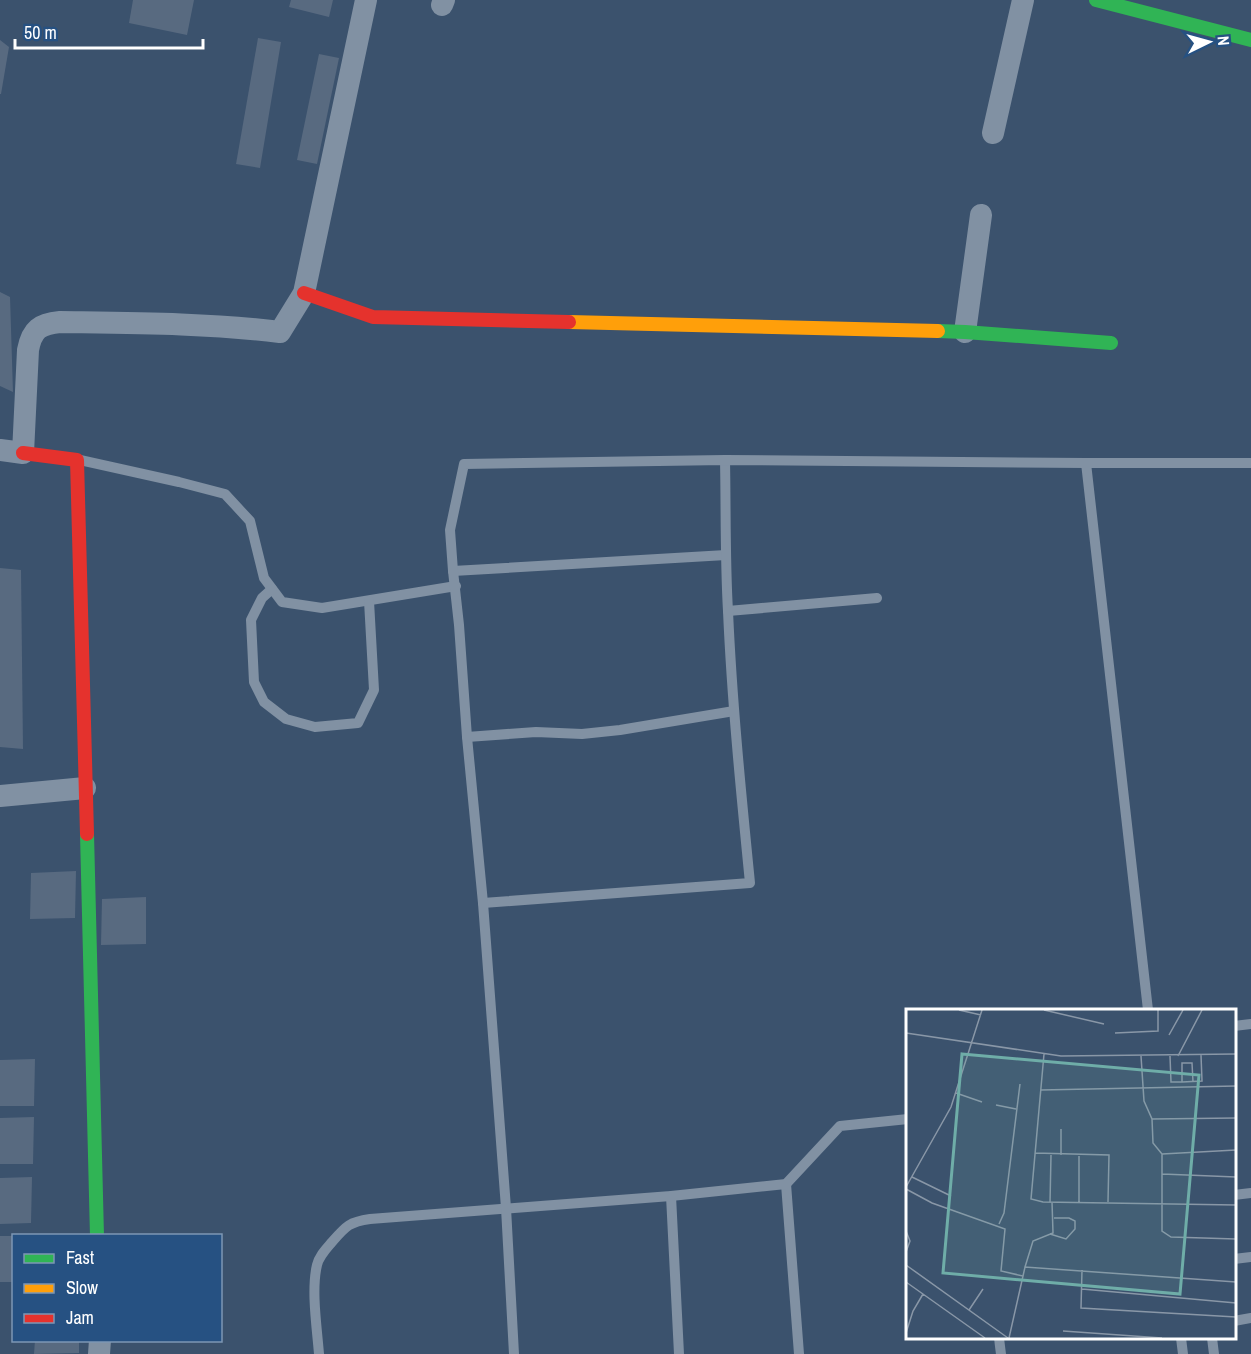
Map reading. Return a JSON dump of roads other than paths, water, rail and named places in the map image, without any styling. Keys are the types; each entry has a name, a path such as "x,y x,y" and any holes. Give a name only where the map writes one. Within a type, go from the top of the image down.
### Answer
{"street":[{"path":"24,453 28,350 33,333 38,328 60,322 162,323 280,332 304,293 366,0"},
{"path":"993,133 1023,0"},
{"path":"1096,0 1251,40"},
{"path":"964,332 981,215"},
{"path":"304,293 373,317 964,332 1111,343"},
{"path":"0,450 77,460 97,1234"},
{"path":"0,796 85,789"}],"lane":[{"path":"77,460 225,494 250,521 264,578 282,602 322,608 456,586"},
{"path":"483,903 750,883 734,711 728,611 725,460"},
{"path":"514,1354 506,1208 483,903 450,530 464,464 725,460 1086,464 1251,463"},
{"path":"1086,464 1148,1009"},
{"path":"453,571 726,555"},
{"path":"272,589 262,598 251,620 254,682 264,702 286,719 315,727 358,723 374,690 369,601"},
{"path":"728,611 877,598"},
{"path":"467,737 536,732 582,734 734,711"},
{"path":"1236,1026 1251,1024"},
{"path":"319,1354 315,1296 317,1264 322,1254 348,1225 357,1221 672,1196 786,1184 840,1126 906,1119"},
{"path":"786,1184 799,1354"},
{"path":"1236,1195 1251,1192"},
{"path":"672,1196 679,1354"},
{"path":"1236,1259 1251,1257"},
{"path":"1236,1321 1251,1318"},
{"path":"999,1339 1001,1354"},
{"path":"1181,1339 1183,1354"},
{"path":"1212,1339 1214,1354"}]}
